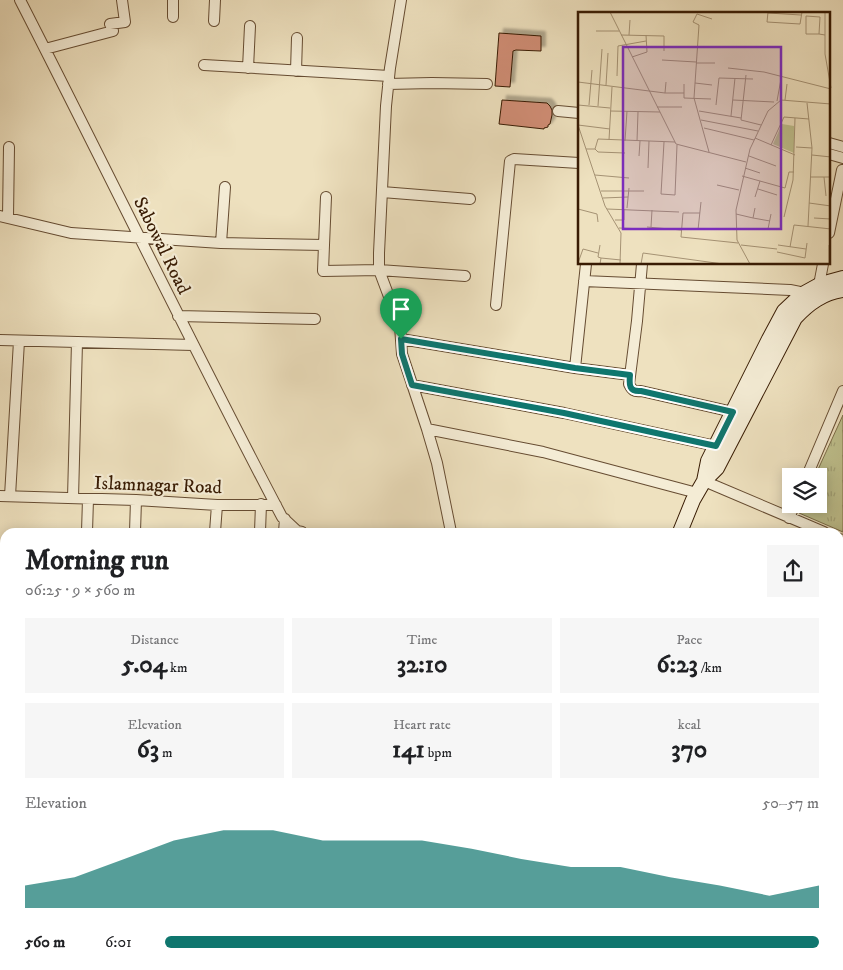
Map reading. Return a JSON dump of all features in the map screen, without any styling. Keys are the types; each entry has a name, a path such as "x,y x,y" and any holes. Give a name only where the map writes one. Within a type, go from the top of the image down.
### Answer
{"main road":[{"path":"682,528 700,487 708,461 784,311 815,291 843,278"},
{"path":"815,291 834,292 843,290"},
{"path":"700,487 717,468 795,318 807,305 815,291"}],"street":[{"name":"Sabowal Road","path":"20,0 178,316 276,505"},
{"path":"45,49 112,31 110,24 125,22 122,0"},
{"path":"173,0 173,17"},
{"path":"214,21 215,0"},
{"path":"401,0 386,106 379,270 400,326 402,354 427,428 451,528"},
{"path":"248,68 250,26"},
{"path":"296,71 297,38"},
{"path":"204,65 432,83 487,84"},
{"path":"558,111 578,113"},
{"path":"830,143 843,147"},
{"path":"9,147 4,217 71,233 221,243 324,245"},
{"path":"830,154 843,158"},
{"path":"496,305 510,161 578,163"},
{"path":"830,228 842,170"},
{"path":"221,243 226,187"},
{"path":"382,192 470,199"},
{"path":"326,197 323,271 379,270 465,276"},
{"path":"575,368 586,265"},
{"path":"642,265 629,384 632,390 733,412"},
{"path":"584,281 815,291 823,265"},
{"path":"178,316 314,319"},
{"path":"401,339 575,368 630,375"},
{"path":"0,340 193,345"},
{"path":"5,496 19,341"},
{"path":"73,498 77,342"},
{"path":"412,385 564,413 716,446"},
{"path":"810,468 843,391"},
{"path":"427,428 700,487 814,528"},
{"name":"Islamnagar Road","path":"5,496 136,500 216,505 276,505"},
{"path":"87,528 88,499"},
{"path":"135,528 136,500"},
{"path":"260,528 261,504"},
{"path":"215,528 216,505"},
{"path":"276,505 282,516 294,528"},
{"path":"789,518 791,513"},
{"path":"284,528 285,519"}],"green space":[{"path":"843,415 843,528 834,528 799,513 827,513 827,468 819,468"}],"building":[{"path":"499,33 541,36 541,51 513,51 510,87 495,86"},
{"path":"502,100 547,103 552,110 550,124 544,129 499,124"}],"route":[{"path":"401,339 575,368 630,375 629,384 635,392 641,391 733,412 716,446 564,413 412,385 402,354 401,339"}]}
